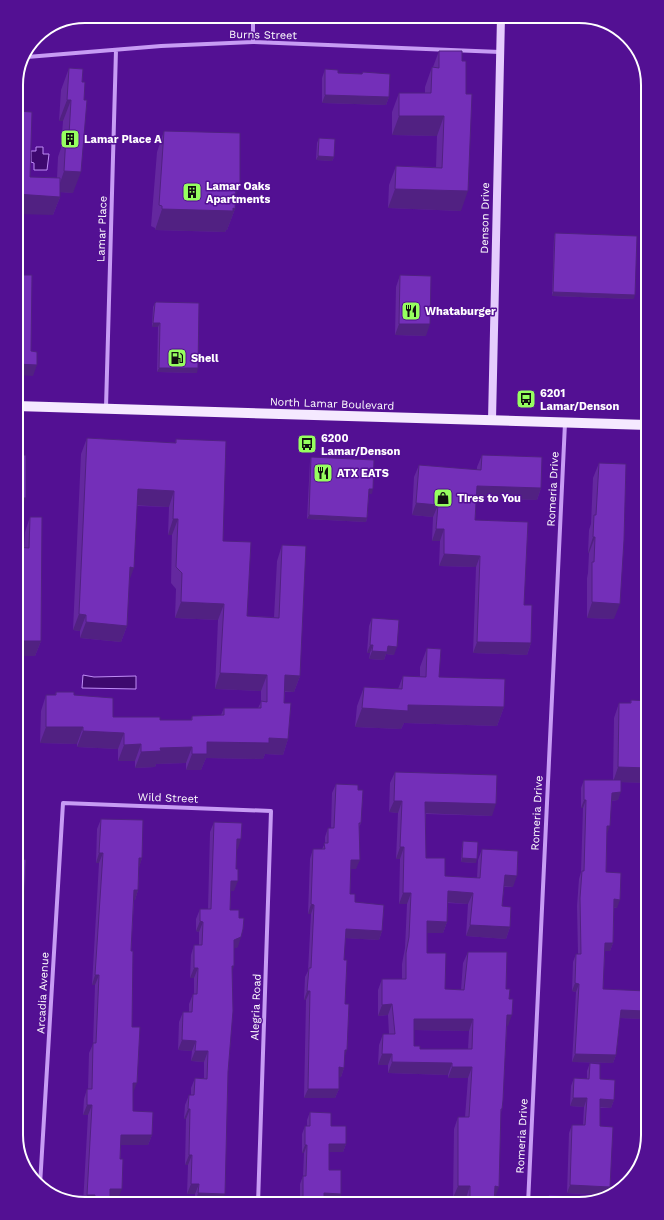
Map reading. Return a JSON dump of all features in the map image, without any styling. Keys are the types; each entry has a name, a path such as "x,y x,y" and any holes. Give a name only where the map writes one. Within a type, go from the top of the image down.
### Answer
{"main road":[{"name":"North Lamar Boulevard","path":"23,406 641,425"}],"street":[{"path":"253,23 253,42"},
{"name":"Denson Drive","path":"492,420 501,23"},
{"name":"Burns Street","path":"29,57 253,42 500,52"},
{"name":"Lamar Place","path":"106,409 116,50"},
{"name":"Romeria Drive","path":"528,1197 565,422"},
{"name":"Wild Street","path":"63,803 271,811"},
{"name":"Arcadia Avenue","path":"40,1178 63,803"},
{"name":"Alegria Road","path":"258,1197 271,811"}],"green space":[{"path":"549,1195 577,1197 549,1197"}],"shaded area":[{"path":"36,147 43,147 43,154 49,154 47,170 34,170 34,163 31,162 31,151 36,151"},
{"path":"83,675 94,677 136,676 136,689 82,688"}],"building":[{"path":"439,51 462,51 462,61 466,61 466,94 472,94 468,191 395,189 396,166 442,168 444,116 399,116 399,93 431,93 432,67 439,68"},
{"path":"69,68 83,69 82,82 85,82 84,100 87,100 81,172 64,171 66,135 69,135 71,100 67,100"},
{"path":"325,69 338,70 338,73 362,74 363,72 390,74 389,97 325,95"},
{"path":"23,111 32,112 30,177 60,178 60,197 23,194"},
{"name":"Lamar Oaks Apartments","path":"164,131 240,133 240,185 237,185 236,188 235,209 233,208 233,211 162,209 162,206 159,205"},
{"path":"319,138 335,139 334,157 318,156"},
{"path":"555,233 637,236 635,295 553,292"},
{"path":"23,275 32,275 31,351 37,352 37,365 23,364"},
{"name":"Whataburger","path":"400,275 431,276 430,324 399,324"},
{"path":"156,302 199,303 198,368 159,368 160,323 153,323"},
{"path":"87,438 176,443 176,439 226,441 223,541 251,542 247,616 279,618 282,545 306,546 300,676 285,675 284,703 291,703 288,739 269,738 269,743 207,742 207,754 192,754 192,747 160,748 161,751 141,752 141,744 124,745 124,733 83,731 83,727 46,727 46,695 56,695 56,692 74,692 74,695 113,698 113,717 160,717 160,720 192,720 192,716 224,715 224,708 261,708 261,701 267,702 267,675 220,673 224,604 181,602 182,573 176,567 178,519 173,519 174,491 138,489 134,568 130,567 127,626 86,622 86,615 79,614"},
{"path":"23,455 26,455 26,498 23,498"},
{"path":"482,455 542,457 541,488 477,486 475,520 528,522 524,605 532,605 531,643 477,642 480,556 444,554 444,529 436,529 438,505 416,503 419,465 481,470"},
{"path":"311,457 374,460 373,489 369,489 367,518 309,515"},
{"path":"599,463 626,464 624,540 620,604 592,602 592,562 594,562 595,537 593,537 594,515 596,515"},
{"path":"30,517 42,517 41,641 23,641 23,548 29,548"},
{"path":"372,618 399,620 397,647 388,646 387,652 372,651 373,645 370,645"},
{"path":"427,648 441,649 439,677 505,679 504,707 408,705 408,711 362,708 364,687 402,689 403,676 426,677"},
{"path":"631,700 641,701 641,768 618,767 619,703 631,703"},
{"path":"395,772 497,775 496,804 425,802 426,858 445,858 445,876 480,878 482,849 518,851 517,876 505,875 502,906 511,907 510,927 470,925 473,893 448,891 447,922 427,921 427,953 446,953 445,989 464,990 468,952 507,952 506,989 510,989 509,999 513,999 512,1015 507,1015 503,1100 501,1109 499,1187 495,1186 494,1197 470,1197 470,1186 458,1186 458,1117 469,1117 472,1067 452,1067 452,1063 392,1062 392,1054 382,1054 383,1034 395,1034 392,1004 382,1005 382,979 406,979 406,953 409,937 411,893 403,893 404,847 400,847 402,801 394,801","holes":["414,1019 473,1019 472,1049 420,1049 420,1046 414,1046"]},
{"path":"584,780 621,780 621,792 612,793 610,826 607,826 606,872 621,873 620,900 614,899 613,943 605,943 603,989 641,991 641,1011 621,1010 616,1055 575,1054 579,984 575,983 576,954 581,954 580,898 582,871 584,871 586,800 584,800"},
{"path":"336,784 358,785 358,790 363,790 361,823 359,823 360,860 351,860 350,894 355,894 355,902 384,905 382,931 346,929 344,960 347,960 345,1004 349,1004 347,1050 345,1050 344,1068 339,1067 339,1089 308,1089 310,991 307,991 309,968 311,968 314,905 311,904 313,849 325,849 324,843 328,843 328,828 334,828"},
{"path":"101,819 143,820 142,858 139,858 138,890 134,890 131,951 133,951 132,1027 140,1027 137,1083 133,1083 133,1111 153,1112 152,1135 121,1135 120,1159 123,1159 122,1189 110,1189 110,1197 95,1197 95,1195 87,1195 92,1105 87,1105 87,1089 92,1089 93,1043 96,1043 99,975 95,975 103,853 99,853"},
{"path":"214,822 242,823 241,839 237,839 236,869 238,869 238,881 231,881 230,910 239,910 239,918 244,918 241,937 234,940 234,966 232,966 233,1011 228,1072 225,1194 198,1193 199,1184 191,1184 192,1155 189,1155 189,1095 194,1095 195,1078 207,1079 208,1051 195,1051 196,1041 182,1040 183,1012 192,1012 193,994 197,994 198,968 194,968 194,945 202,945 203,922 200,921 200,909 211,909"},
{"path":"23,825 24,859 26,860 23,925"},
{"path":"463,841 478,842 477,859 462,858"},
{"path":"590,1063 600,1064 600,1079 615,1080 614,1100 600,1099 600,1126 613,1127 610,1187 570,1185 572,1125 585,1125 587,1098 573,1098 574,1078 589,1079"},
{"path":"310,1112 331,1113 331,1126 346,1126 346,1144 329,1144 329,1170 341,1170 341,1194 324,1193 324,1197 303,1197 303,1176 306,1176 307,1145 305,1145 305,1126 310,1126"}],"place":[{"name":"Lamar Place A","path":"70,139"},
{"name":"Lamar Oaks Apartments","path":"192,192"},
{"name":"Whataburger","path":"411,311"},
{"name":"Shell","path":"177,358"},
{"name":"6201 Lamar/Denson","path":"526,399"},
{"name":"6200 Lamar/Denson","path":"307,444"},
{"name":"ATX EATS","path":"323,473"},
{"name":"Tires to You","path":"443,498"}]}
